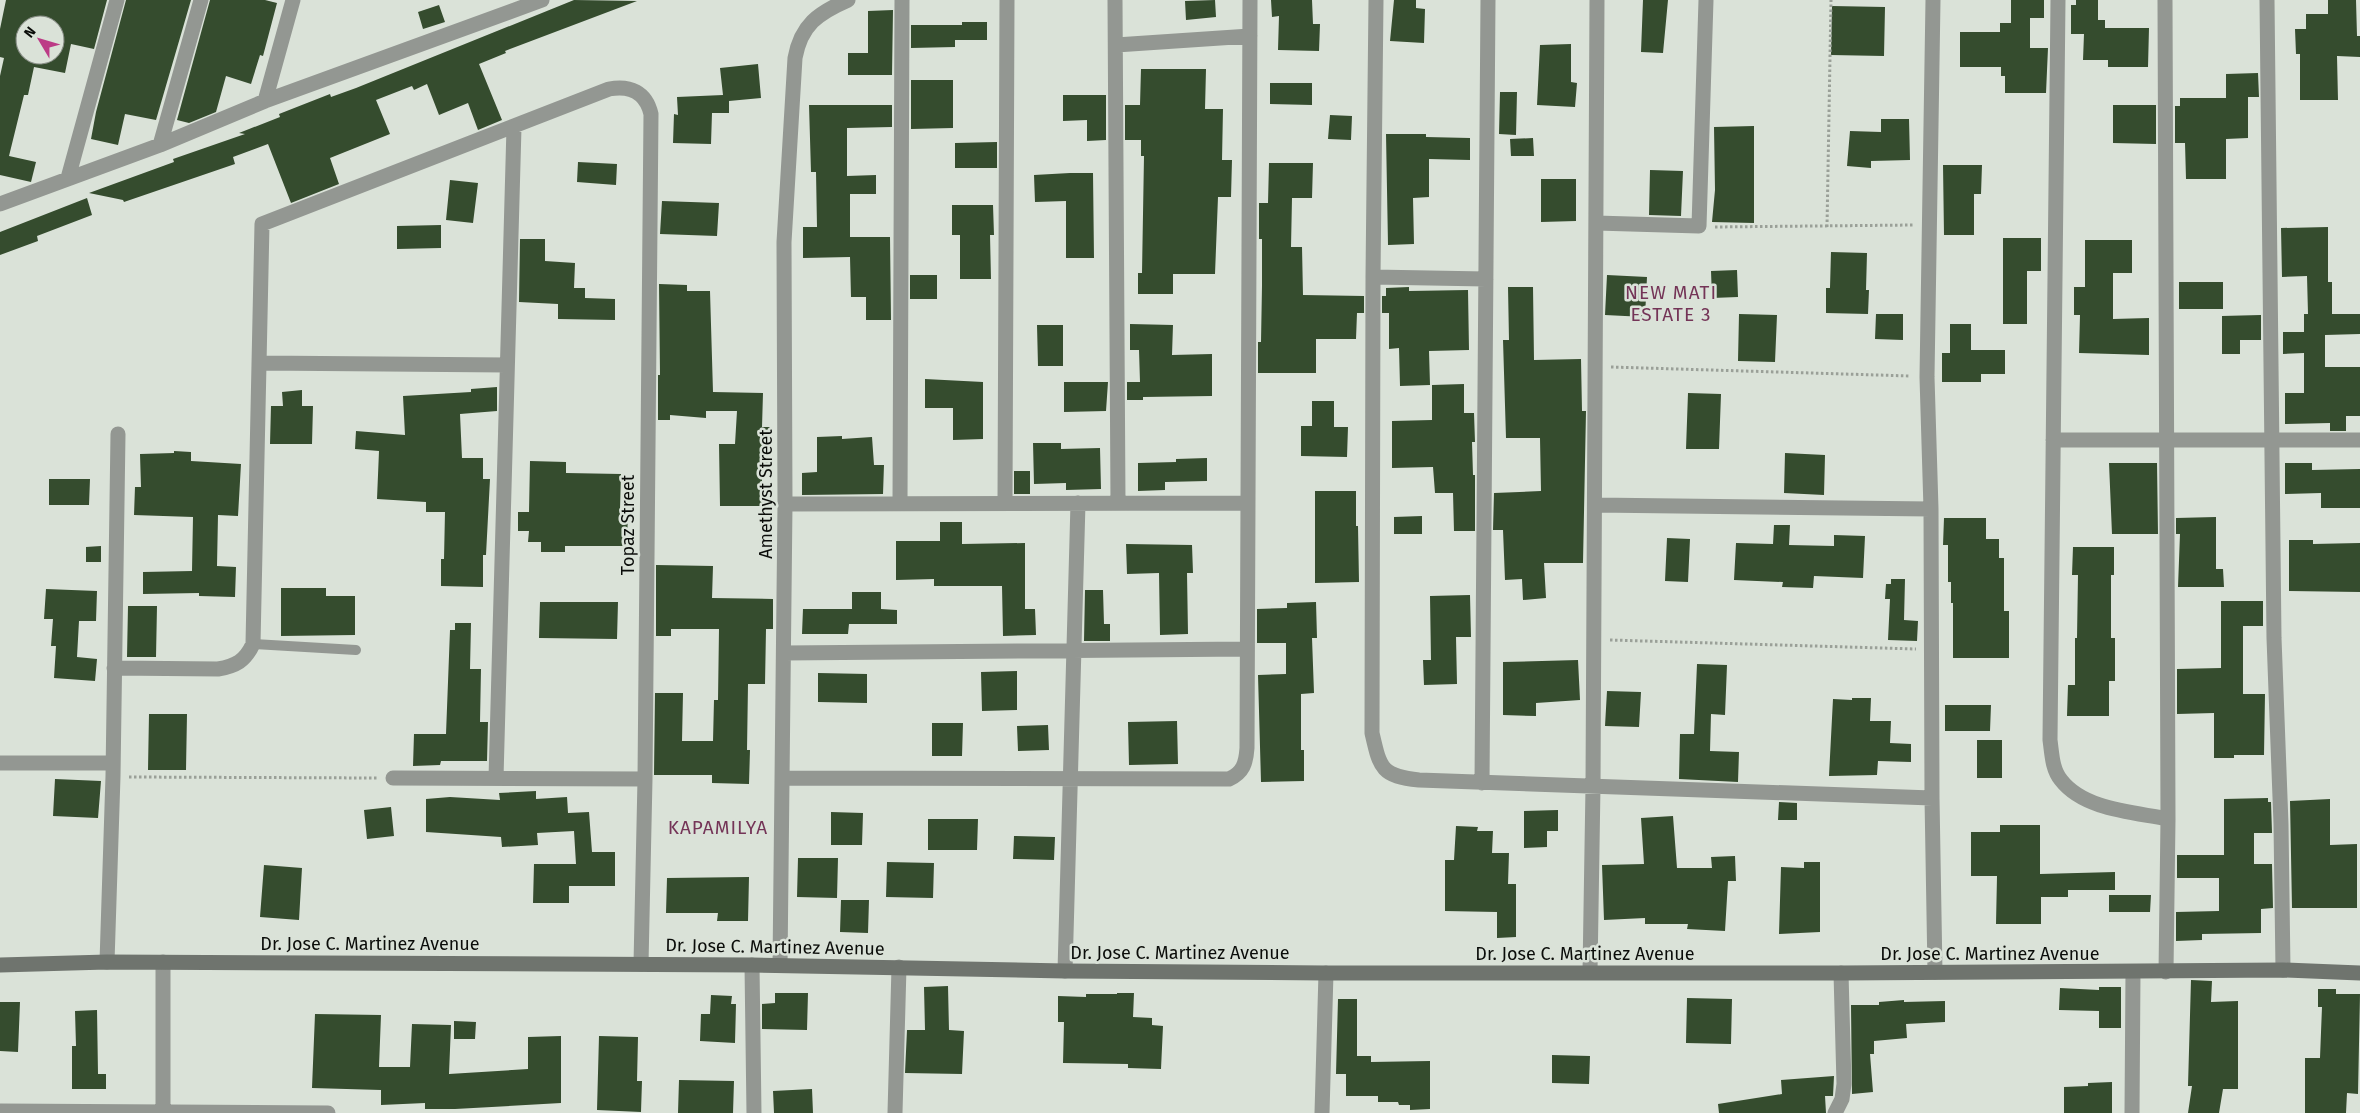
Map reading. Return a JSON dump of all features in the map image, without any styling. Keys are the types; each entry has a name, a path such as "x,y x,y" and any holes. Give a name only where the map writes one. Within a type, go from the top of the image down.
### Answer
{"street":[{"path":"68,178 117,0"},
{"path":"160,145 201,0"},
{"path":"265,101 293,0"},
{"name":"Amethyst Street","path":"780,965 786,504 784,242 795,58 798,42 806,27 818,16 848,0"},
{"path":"900,504 902,0"},
{"path":"1005,504 1007,0"},
{"path":"1115,0 1118,503"},
{"path":"783,778 1228,779 1236,776 1246,760 1250,0"},
{"path":"1376,0 1372,733 1377,755 1384,770 1398,778 1482,783 1932,798"},
{"path":"1482,783 1488,0"},
{"path":"1590,972 1593,786 1597,0"},
{"path":"1596,223 1699,226 1706,0"},
{"path":"1932,0 1926,377 1931,509 1935,972"},
{"path":"2058,0 2050,740 2053,764 2060,780 2077,794 2097,804 2168,819"},
{"path":"2165,0 2168,819 2166,972"},
{"path":"2268,0 2274,638 2281,824 2282,970"},
{"path":"0,204 160,145 265,101 535,1"},
{"path":"1116,45 1250,36"},
{"name":"Topaz Street","path":"514,128 609,89 619,87 637,92 644,97 651,114 645,779 641,964"},
{"path":"114,668 218,669 233,666 243,661 253,644 262,224 514,128 496,778"},
{"path":"1373,277 1486,279"},
{"path":"260,363 507,366"},
{"path":"107,962 113,770 118,434"},
{"path":"2053,440 2360,440"},
{"path":"1065,971 1072,779 1078,503"},
{"path":"786,504 1247,503"},
{"path":"1595,505 1931,509"},
{"path":"784,653 1247,649"},
{"path":"0,763 113,770"},
{"path":"393,778 645,779"},
{"name":"Dr. Jose C. Martinez Avenue","path":"0,965 107,962 641,964 1326,973 2166,972 2282,970 2360,972"},
{"path":"163,962 163,1112"},
{"path":"752,965 754,1113"},
{"path":"895,1113 899,967"},
{"path":"2132,1113 2133,972"},
{"path":"1322,1113 1326,973"},
{"path":"1835,1113 1842,1099 1844,1084 1841,973"},
{"path":"0,1111 328,1113"}],"lane":[{"path":"253,644 356,650"}],"path":[{"path":"1827,227 1831,0"},
{"path":"1699,226 1827,227 1929,225"},
{"path":"1596,366 1926,377"},
{"path":"1594,639 1931,649"},
{"path":"113,770 393,778"}],"building":[{"path":"6,0 107,0 94,49 71,44 65,73 34,67 28,95 24,95 9,156 36,162 31,182 0,175 0,76 4,58 0,57 0,29"},
{"path":"126,0 191,0 156,120 125,114 118,145 91,139 96,112"},
{"path":"210,0 265,0 277,3 263,56 260,55 251,84 226,76 216,112 189,123 177,120"},
{"path":"574,0 637,1 505,51 506,53 479,64 502,120 478,130 468,103 439,115 427,84 414,90 412,86 376,100 390,134 330,158 339,184 291,203 268,144 233,157 235,164 124,202 123,200 89,193 174,162 173,159 245,134 239,133 280,117 279,114 330,94 331,97 356,88"},
{"path":"1215,0 1216,17 1186,20 1185,1"},
{"path":"1271,0 1312,0 1313,24 1320,24 1319,51 1278,50 1279,16 1272,17"},
{"path":"1394,0 1416,0 1416,8 1425,9 1424,43 1390,41"},
{"path":"1643,0 1668,0 1663,53 1641,52"},
{"path":"2011,0 2044,0 2044,18 2030,18 2030,48 2048,48 2046,93 2005,93 2005,76 2001,76 2001,67 1960,67 1960,32 2000,32 2000,23 2011,23"},
{"path":"2076,0 2098,0 2098,20 2105,20 2105,28 2149,28 2148,67 2108,67 2108,60 2083,60 2084,34 2071,34 2071,5 2076,5"},
{"path":"2328,0 2356,0 2357,36 2360,36 2360,57 2337,56 2338,100 2300,100 2300,54 2296,54 2295,29 2306,29 2306,14 2328,14"},
{"path":"439,5 445,22 423,29 418,12"},
{"path":"1832,6 1885,7 1884,56 1831,55"},
{"path":"893,10 892,75 848,75 848,53 868,53 868,11"},
{"path":"962,22 987,22 987,40 955,40 955,47 911,48 911,25 962,25"},
{"path":"1571,44 1571,82 1577,83 1575,107 1537,105 1540,45"},
{"path":"758,64 761,98 729,101 729,113 712,113 711,144 673,143 674,114 678,115 677,97 723,95 720,68"},
{"path":"1141,69 1206,69 1205,109 1223,109 1222,160 1232,160 1231,197 1218,197 1215,274 1173,274 1173,294 1138,294 1138,273 1142,273 1144,156 1141,156 1141,140 1125,140 1125,105 1140,105"},
{"path":"2258,73 2259,97 2248,97 2248,138 2226,139 2226,179 2186,179 2185,143 2175,143 2175,106 2180,106 2180,98 2226,98 2226,74"},
{"path":"911,80 953,80 953,128 911,129"},
{"path":"1270,83 1312,83 1312,105 1270,104"},
{"path":"1500,92 1517,92 1516,135 1499,134"},
{"path":"1063,95 1106,95 1106,140 1087,141 1087,120 1063,121"},
{"path":"809,105 892,105 892,127 847,128 847,176 876,175 876,194 850,194 850,237 890,237 891,320 866,320 866,297 851,297 850,257 803,258 803,227 817,227 816,172 811,172"},
{"path":"2113,105 2156,105 2156,144 2113,143"},
{"path":"1330,115 1352,116 1351,140 1328,139"},
{"path":"1881,119 1909,119 1910,160 1871,161 1871,168 1847,166 1850,131 1881,132"},
{"path":"1754,126 1754,223 1712,222 1715,190 1714,127"},
{"path":"1386,134 1426,134 1426,137 1470,138 1470,160 1429,159 1429,197 1413,198 1414,244 1388,245"},
{"path":"1533,138 1534,156 1511,156 1510,139"},
{"path":"997,142 997,168 955,168 955,143"},
{"path":"578,162 617,164 616,185 577,182"},
{"path":"1269,163 1313,163 1312,198 1292,198 1291,247 1302,247 1303,295 1364,296 1364,313 1357,313 1356,339 1316,339 1316,373 1258,373 1258,342 1261,342 1262,286 1262,239 1259,239 1259,203 1268,203"},
{"path":"1943,165 1982,165 1981,194 1974,194 1974,235 1944,235"},
{"path":"1650,170 1683,171 1681,216 1649,215"},
{"path":"1093,173 1094,258 1066,258 1066,201 1035,202 1034,175"},
{"path":"1541,179 1576,179 1576,221 1541,222"},
{"path":"450,180 478,183 473,223 446,220"},
{"path":"87,198 92,215 37,236 38,241 0,255 0,232"},
{"path":"662,201 719,203 717,236 660,234"},
{"path":"952,205 993,205 994,235 990,235 991,279 960,279 960,235 952,235"},
{"path":"441,225 441,248 397,249 397,226"},
{"path":"2328,227 2328,282 2332,282 2332,314 2360,314 2360,334 2325,335 2325,367 2360,367 2360,416 2346,416 2346,431 2330,431 2330,423 2285,424 2285,393 2304,393 2304,353 2283,354 2283,332 2304,332 2304,314 2308,314 2307,276 2282,277 2281,228"},
{"path":"2003,238 2041,238 2041,271 2027,271 2027,324 2003,324"},
{"path":"520,239 545,239 545,261 575,263 574,288 585,288 585,298 615,299 615,320 558,319 558,304 519,302"},
{"path":"2085,240 2132,240 2132,273 2113,273 2113,319 2149,318 2149,355 2079,353 2080,315 2074,315 2074,287 2085,287"},
{"path":"1831,252 1867,253 1866,290 1869,290 1868,314 1826,313 1826,288 1830,288"},
{"path":"1737,270 1738,297 1712,298 1711,271"},
{"path":"910,275 937,275 937,299 910,299"},
{"path":"1607,275 1647,277 1645,317 1605,315"},
{"path":"2179,282 2223,282 2223,309 2179,309"},
{"path":"659,284 687,285 687,291 710,291 713,392 763,393 762,427 771,427 769,465 762,465 762,506 720,506 719,444 735,444 737,411 706,411 706,418 670,415 670,420 658,420 658,375 660,375"},
{"path":"1409,287 1409,291 1468,290 1469,350 1429,351 1430,385 1400,386 1399,348 1389,349 1389,313 1382,313 1382,296 1386,296 1386,288"},
{"path":"1508,287 1533,287 1534,360 1581,359 1582,411 1586,411 1583,563 1544,563 1546,598 1523,600 1522,579 1505,580 1503,530 1493,530 1494,493 1541,491 1540,438 1506,438 1503,340 1509,340"},
{"path":"1739,314 1777,315 1775,362 1738,361"},
{"path":"1876,314 1903,314 1903,340 1875,339"},
{"path":"2261,315 2261,340 2240,340 2240,354 2222,354 2222,316"},
{"path":"1130,324 1173,325 1172,355 1212,354 1212,396 1143,397 1143,400 1127,400 1127,382 1140,382 1139,350 1130,350"},
{"path":"1950,324 1971,324 1971,350 2005,350 2005,374 1981,374 1981,382 1942,382 1942,353 1950,353"},
{"path":"1037,325 1063,325 1063,366 1038,366"},
{"path":"925,379 983,382 983,439 953,440 953,408 925,408"},
{"path":"1064,382 1108,382 1106,411 1064,412"},
{"path":"1464,384 1464,413 1474,413 1475,442 1472,442 1473,475 1475,475 1475,531 1454,531 1453,493 1435,493 1433,467 1392,468 1392,421 1432,420 1432,385"},
{"path":"497,387 497,411 460,414 462,458 483,458 483,479 490,479 486,555 483,555 483,587 441,586 441,559 444,559 445,512 426,512 426,502 377,499 379,451 355,449 356,431 405,435 403,396 471,392 471,389"},
{"path":"302,390 302,406 313,406 312,444 270,444 271,406 283,406 282,392"},
{"path":"1688,393 1721,394 1719,449 1686,449"},
{"path":"1312,401 1334,401 1334,427 1348,427 1347,457 1301,456 1301,426 1312,426"},
{"path":"842,436 842,439 872,437 874,465 884,465 883,494 802,495 802,473 817,472 817,437"},
{"path":"1033,443 1061,443 1061,449 1100,448 1101,489 1066,490 1066,483 1034,484"},
{"path":"174,451 191,452 191,461 241,464 238,516 218,515 217,566 236,567 235,597 199,596 199,593 143,594 143,572 192,571 193,517 134,515 135,487 141,487 140,454 174,453"},
{"path":"1785,453 1825,455 1824,495 1784,493"},
{"path":"1207,458 1207,481 1165,482 1165,490 1138,491 1138,463 1176,462 1176,459"},
{"path":"530,461 566,462 566,473 621,474 620,509 628,509 627,546 565,546 565,552 541,552 541,542 528,542 529,531 518,531 518,512 529,512"},
{"path":"2109,463 2157,463 2158,534 2112,534"},
{"path":"2285,463 2312,463 2312,470 2360,469 2360,508 2321,508 2321,493 2285,494"},
{"path":"1014,471 1030,471 1030,494 1014,494"},
{"path":"49,479 90,479 89,505 49,505"},
{"path":"1315,491 1356,491 1359,582 1315,583"},
{"path":"1422,516 1422,534 1394,534 1394,517"},
{"path":"2216,517 2216,569 2223,569 2224,587 2178,587 2180,534 2176,534 2176,518"},
{"path":"1944,518 1986,518 1986,539 1999,539 1999,558 2004,558 2004,611 2009,611 2009,658 1953,658 1953,603 1951,603 1951,582 1948,582 1948,545 1943,545"},
{"path":"940,522 962,522 962,544 1025,543 1025,609 1035,609 1036,635 1003,636 1002,586 934,586 934,579 896,580 896,541 940,541"},
{"path":"1774,525 1790,525 1789,545 1834,546 1834,535 1865,536 1863,578 1814,576 1813,588 1782,587 1783,582 1734,580 1736,543 1773,544"},
{"path":"1667,538 1690,539 1688,582 1665,581"},
{"path":"2289,540 2313,540 2313,544 2360,543 2360,592 2289,591"},
{"path":"1126,544 1192,545 1193,573 1187,573 1188,634 1160,635 1159,573 1127,574"},
{"path":"101,546 101,562 86,562 86,547"},
{"path":"2073,547 2114,547 2114,575 2111,575 2111,638 2115,638 2115,681 2109,681 2109,716 2067,716 2068,685 2075,685 2075,638 2077,638 2078,575 2072,575"},
{"path":"656,565 713,566 712,598 773,599 773,629 766,629 765,684 748,684 747,750 750,750 749,784 712,783 712,775 654,775 655,693 683,693 682,741 713,741 714,700 718,700 719,629 671,629 671,636 656,636"},
{"path":"1891,579 1905,579 1904,620 1918,621 1917,641 1888,640 1890,599 1885,599 1886,584 1891,584"},
{"path":"281,588 326,588 326,596 355,596 355,635 281,636"},
{"path":"46,589 97,591 96,621 79,621 77,657 97,659 95,681 54,678 56,646 51,646 53,619 44,619"},
{"path":"1085,590 1103,590 1104,624 1110,624 1110,641 1084,641"},
{"path":"852,592 881,592 881,609 897,610 897,624 849,624 848,634 802,634 803,609 852,609"},
{"path":"1470,595 1471,637 1456,637 1457,684 1424,685 1423,660 1431,660 1430,596"},
{"path":"2221,601 2263,601 2263,626 2243,626 2243,694 2265,694 2264,755 2234,755 2234,758 2214,758 2214,713 2177,714 2177,669 2221,668"},
{"path":"540,602 618,602 617,639 539,638"},
{"path":"1316,602 1317,638 1312,638 1314,693 1301,694 1301,750 1304,750 1304,781 1261,782 1258,675 1286,674 1286,643 1257,643 1257,609 1287,608 1287,603"},
{"path":"128,606 157,606 156,657 127,657"},
{"path":"455,623 471,623 470,669 481,669 480,722 488,722 487,761 441,761 440,765 413,766 414,734 446,734 450,630 455,630"},
{"path":"1578,660 1580,700 1536,703 1536,716 1503,715 1503,662"},
{"path":"1697,664 1727,665 1725,715 1711,714 1710,751 1739,752 1738,782 1679,779 1680,734 1694,734"},
{"path":"1017,671 1017,710 982,711 981,672"},
{"path":"818,673 867,674 867,703 818,702"},
{"path":"1607,691 1641,692 1639,727 1605,726"},
{"path":"1852,698 1871,698 1870,721 1891,721 1890,743 1911,744 1911,762 1878,761 1877,775 1829,776 1833,699 1852,700"},
{"path":"1945,705 1991,705 1990,731 1945,731"},
{"path":"149,714 187,714 186,770 148,770"},
{"path":"1177,721 1178,764 1129,765 1128,722"},
{"path":"932,723 963,723 962,756 932,756"},
{"path":"1048,725 1049,750 1018,751 1017,726"},
{"path":"1977,740 2002,740 2002,778 1977,778"},
{"path":"55,779 101,781 98,818 53,816"},
{"path":"536,791 536,799 567,797 568,813 589,812 592,852 615,852 615,886 569,886 569,903 533,903 534,864 576,864 574,831 537,833 538,845 502,847 501,837 426,832 426,799 450,797 500,800 499,793"},
{"path":"2268,798 2268,802 2271,802 2272,833 2254,833 2254,864 2272,864 2273,908 2261,909 2261,933 2202,934 2202,940 2176,941 2176,912 2219,911 2219,878 2177,878 2177,855 2224,855 2224,799"},
{"path":"2330,799 2330,845 2357,844 2357,908 2292,908 2290,801"},
{"path":"1779,802 1797,803 1797,820 1778,820"},
{"path":"391,807 394,836 367,839 364,810"},
{"path":"1558,810 1558,831 1547,831 1547,847 1524,848 1524,811"},
{"path":"831,812 863,813 862,845 831,845"},
{"path":"1673,816 1677,868 1712,868 1711,857 1735,856 1736,881 1728,881 1725,931 1687,929 1688,924 1645,924 1645,918 1604,920 1602,865 1644,864 1641,818"},
{"path":"928,819 978,819 977,850 928,850"},
{"path":"2000,825 2040,825 2040,874 2115,872 2115,890 2068,890 2068,897 2041,897 2041,924 1996,924 1997,876 1971,876 1971,832 2000,832"},
{"path":"1456,826 1478,827 1477,831 1493,831 1492,853 1509,853 1508,884 1516,884 1516,937 1497,938 1497,912 1445,911 1445,860 1454,860"},
{"path":"1014,836 1055,837 1054,860 1013,859"},
{"path":"798,858 838,858 837,898 797,897"},
{"path":"887,862 934,863 933,898 886,897"},
{"path":"1804,862 1820,862 1820,932 1779,934 1781,867 1804,868"},
{"path":"264,865 302,868 299,920 260,917"},
{"path":"749,877 748,921 717,921 718,913 666,913 667,878"},
{"path":"2109,895 2151,895 2150,912 2109,912"},
{"path":"841,900 869,900 868,933 840,932"},
{"path":"2191,980 2212,981 2211,1002 2238,1001 2238,1089 2223,1089 2219,1113 2188,1113 2192,1086 2188,1086"},
{"path":"948,986 949,1030 964,1031 962,1074 905,1073 907,1030 925,1030 924,987"},
{"path":"2099,987 2121,987 2121,1028 2099,1028 2099,1011 2059,1010 2060,988 2099,990"},
{"path":"2318,989 2336,989 2336,994 2360,994 2358,1094 2347,1093 2346,1113 2305,1113 2305,1058 2320,1058 2322,1007 2318,1007"},
{"path":"775,993 808,993 807,1030 762,1029 762,1004 775,1003"},
{"path":"1134,993 1133,1017 1152,1018 1152,1025 1163,1026 1161,1069 1128,1068 1128,1064 1063,1063 1064,1022 1058,1022 1058,996 1086,997 1086,994"},
{"path":"711,995 732,996 731,1004 736,1004 735,1043 700,1041 701,1014 710,1014"},
{"path":"1687,998 1732,999 1731,1044 1686,1043"},
{"path":"1338,999 1357,999 1357,1056 1371,1056 1371,1062 1430,1061 1430,1109 1410,1110 1410,1105 1399,1105 1398,1102 1378,1102 1378,1096 1346,1096 1346,1074 1336,1074"},
{"path":"1904,1000 1904,1002 1945,1001 1945,1022 1906,1024 1907,1038 1874,1041 1874,1054 1870,1054 1873,1092 1852,1094 1851,1005 1879,1005 1879,1002"},
{"path":"0,1002 20,1002 18,1052 0,1051"},
{"path":"97,1010 98,1074 106,1074 106,1089 72,1089 72,1046 76,1046 75,1011"},
{"path":"315,1014 381,1015 379,1067 410,1067 412,1024 451,1025 449,1074 528,1069 528,1037 561,1036 561,1103 425,1109 425,1103 381,1105 381,1090 312,1088"},
{"path":"454,1021 476,1022 475,1039 454,1039"},
{"path":"599,1036 638,1037 637,1081 642,1081 641,1112 597,1110"},
{"path":"1552,1055 1590,1056 1589,1084 1552,1083"},
{"path":"1834,1076 1833,1096 1825,1096 1826,1113 1719,1113 1718,1104 1782,1094 1781,1080"},
{"path":"679,1080 734,1081 733,1113 678,1113"},
{"path":"2112,1082 2112,1113 2064,1113 2064,1087"},
{"path":"812,1089 813,1113 774,1113 773,1091"}],"district":[{"name":"NEW MATI ESTATE 3","path":"1671,303"},
{"name":"KAPAMILYA","path":"718,827"}]}
